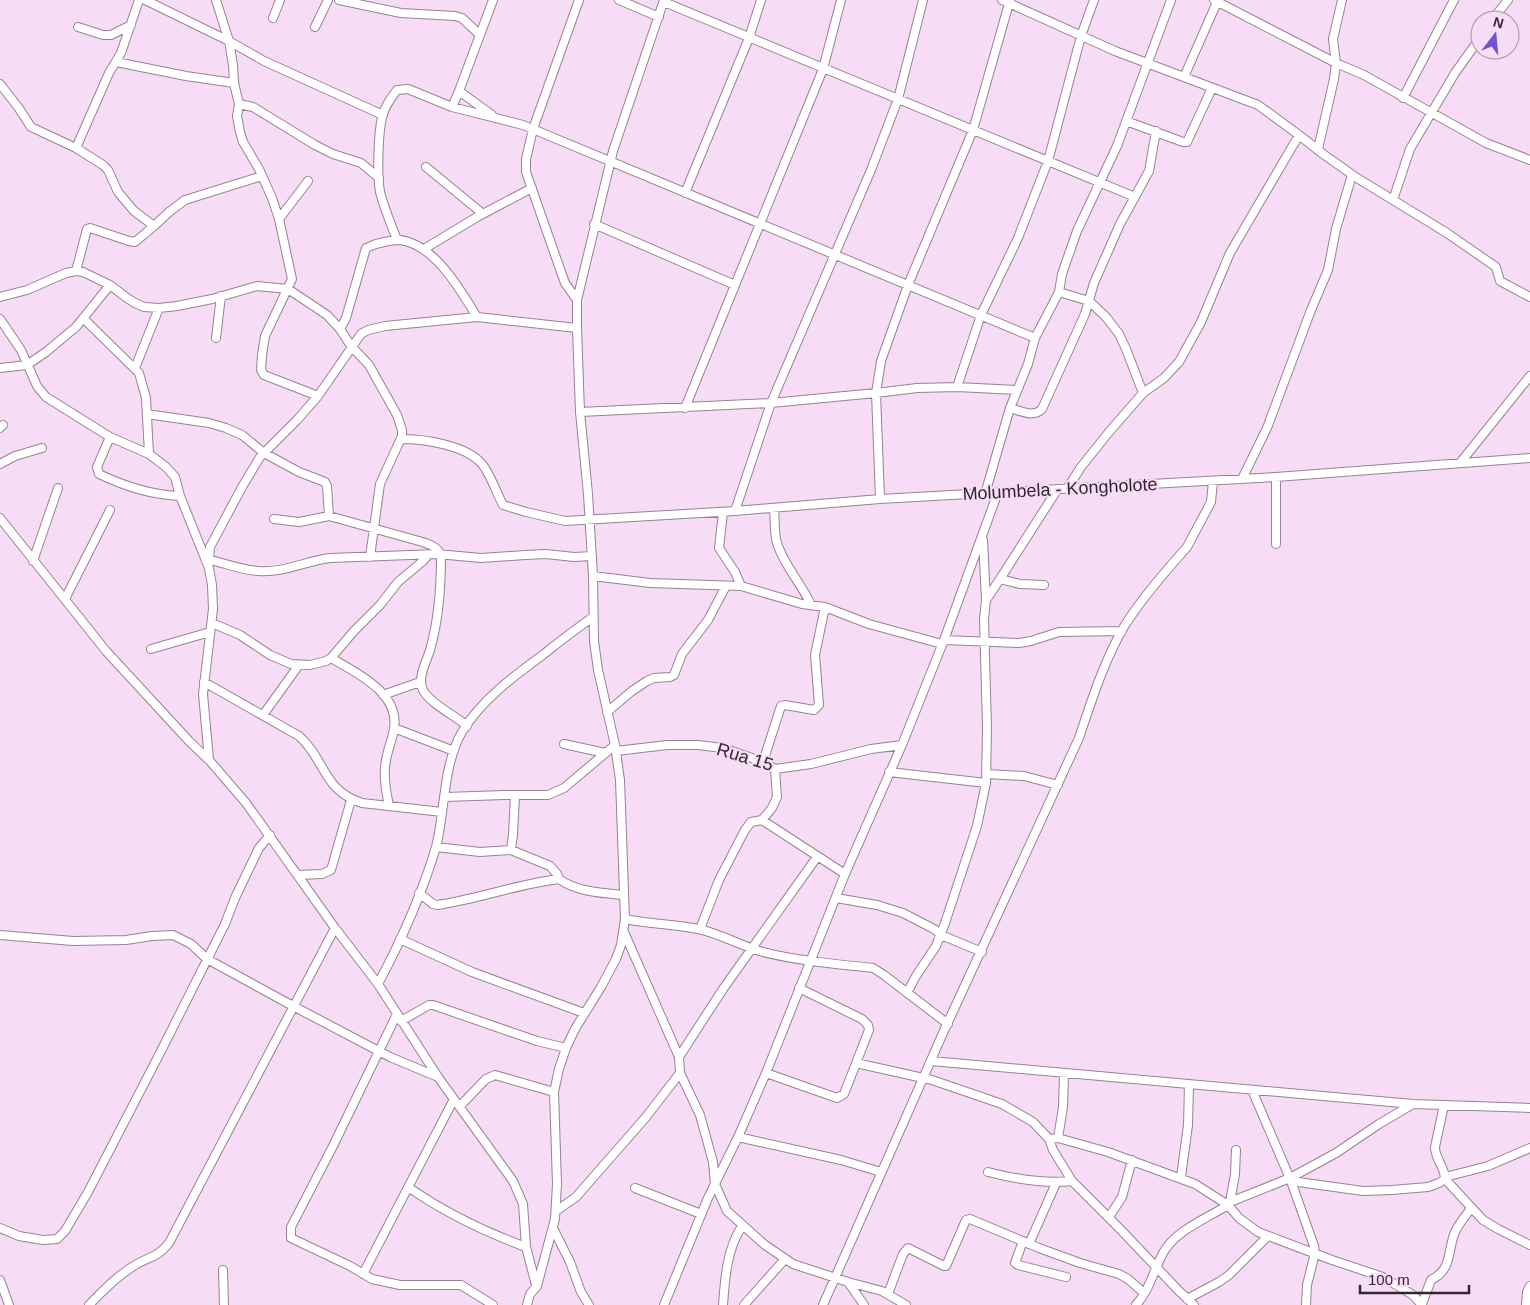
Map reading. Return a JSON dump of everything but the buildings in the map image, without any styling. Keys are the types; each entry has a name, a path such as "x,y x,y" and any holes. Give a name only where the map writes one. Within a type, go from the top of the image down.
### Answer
{"street":[{"path":"76,148 121,53 139,0"},
{"path":"145,0 229,41 264,61 383,115"},
{"path":"216,0 229,41 239,104 237,116 243,142 272,198 279,219 292,279 266,336 261,370 264,375 318,396"},
{"path":"273,18 280,0"},
{"path":"315,26 328,0"},
{"path":"339,0 401,13 455,16 462,18 480,35"},
{"path":"452,107 493,0"},
{"path":"577,300 565,283 526,172 526,160 533,129 579,0"},
{"path":"619,0 659,16"},
{"path":"685,193 750,38 761,0"},
{"path":"685,408 823,69 841,0"},
{"path":"734,512 771,402 871,170 898,99 923,0"},
{"path":"957,388 981,315 1018,238 1048,161 1081,36 1094,0"},
{"path":"985,494 1010,408 1028,364 1035,338 1059,292 1062,274 1071,245 1117,146 1171,0"},
{"path":"1318,149 1329,106 1336,63 1333,39 1342,0"},
{"path":"1403,98 1454,0"},
{"path":"1500,10 1508,0"},
{"path":"527,1305 530,1294 537,1286 556,1211 554,1092 566,1048 616,959 621,945 625,919 620,780 616,748 598,670 594,641 590,520 580,412 577,300 610,161 664,1 823,69 1135,197"},
{"path":"880,499 876,394 881,361 908,285 973,130 1007,1 1081,36 1258,105 1352,175 1447,233 1496,267 1500,280 1530,297"},
{"path":"1184,77 1217,1 1336,63 1364,75 1486,143 1530,160"},
{"path":"78,27 103,35 111,35 131,25"},
{"path":"1393,200 1410,149 1470,51"},
{"path":"116,62 154,68 186,76 234,82"},
{"path":"0,84 31,127 76,148 103,165 108,170 118,192 134,211 154,226"},
{"path":"1126,121 1187,142 1212,88"},
{"path":"397,240 380,192 379,152 383,115 389,100 397,90 408,89 452,107 523,124 1035,338"},
{"path":"459,90 472,102 496,118"},
{"path":"239,104 253,107 333,154 361,163 380,178"},
{"path":"1010,408 1032,414 1037,414 1042,409 1090,301 1094,283 1120,224 1149,171 1156,131"},
{"path":"1067,489 1089,456 1143,393 1164,378 1179,362 1202,322 1230,253 1299,134"},
{"path":"426,167 484,214"},
{"path":"1242,479 1267,428 1311,310 1324,282 1336,229 1352,175"},
{"path":"76,271 87,229 90,228 129,242 135,242 185,200 262,176"},
{"path":"279,219 308,181"},
{"path":"424,249 532,188"},
{"path":"594,224 735,285"},
{"path":"340,329 346,318 366,248 397,240 424,249 463,294 476,316"},
{"path":"0,297 27,290 66,273 76,271 83,272 110,285 135,303 144,306 159,308 177,306 257,286 288,289 327,315 369,365 397,416 402,430 401,439 380,484 370,557"},
{"path":"0,368 27,365 62,339 84,319 110,285"},
{"path":"1059,292 1090,301 1106,317 1119,334 1143,393"},
{"path":"216,338 222,296"},
{"path":"135,368 159,308"},
{"path":"207,559 210,547 250,472 264,453 318,396 361,334 377,328 476,316 577,328"},
{"path":"0,319 21,350 37,386 46,397 110,437 148,454 170,471 177,483 180,496 207,559 212,585 212,623 203,694 209,760"},
{"path":"84,319 135,368 142,379 146,398 148,454"},
{"path":"1460,463 1530,376"},
{"path":"580,412 771,402 876,394 917,388 1017,390"},
{"path":"147,414 209,423 242,435 264,453 299,472 325,482 327,486 329,516"},
{"path":"110,437 97,467 99,474 146,492 180,496"},
{"name":"Molumbela - Kongholote","path":"401,439 427,441 472,455 482,464 503,505 565,521 734,512 880,499 1276,477 1530,458"},
{"path":"0,464 15,456 42,448"},
{"path":"1276,477 1276,544"},
{"path":"823,1305 1028,846 1079,738 1091,702 1122,631 1137,608 1189,543 1211,502 1213,481"},
{"path":"33,561 58,488"},
{"path":"986,600 1057,490"},
{"path":"664,1305 701,1214 766,1073 845,874 902,745 943,642 998,492"},
{"path":"774,508 777,542 784,559 806,592 812,605"},
{"path":"65,599 110,510"},
{"path":"723,512 719,548 735,572 741,586"},
{"path":"274,519 299,522 329,516 373,527 433,546 440,551 439,608 435,632 420,682 428,697 467,726"},
{"path":"0,518 106,651 209,760 246,803 335,928 378,984 438,1077 508,1173 518,1190 523,1204 526,1247 537,1286"},
{"path":"907,993 941,935 977,826 986,783 986,600 983,536"},
{"path":"207,559 259,572 292,568 313,560 330,558 428,555 481,558 532,554 574,557 592,556"},
{"path":"212,623 240,635 270,655 299,665 319,663 331,658 398,582 428,555"},
{"path":"593,576 650,583 741,586 826,608 869,624 943,642 985,641 1019,643 1032,641 1059,632 1122,631"},
{"path":"1000,580 1020,584 1044,585"},
{"path":"607,712 632,690 647,681 654,678 670,677 674,674 682,654 708,620 726,586"},
{"path":"763,762 781,706 814,710 819,705 815,655 826,608"},
{"path":"378,984 420,893 436,847 454,751 462,733 479,711 516,673 593,617"},
{"path":"151,649 210,632"},
{"path":"331,658 372,684 390,703 393,712 394,728 384,770 389,806"},
{"path":"263,715 299,665"},
{"path":"204,682 303,740 338,792 351,800 362,803 442,812"},
{"path":"383,695 420,682"},
{"path":"394,728 454,751"},
{"path":"564,744 605,753"},
{"name":"Rua 15","path":"616,748 667,745 698,745 723,748 763,762 775,769 810,764 870,749 902,745"},
{"path":"445,797 542,796 554,793 564,788 605,753 616,748"},
{"path":"700,929 718,880 745,830 751,822 762,820 772,808 777,796 775,769"},
{"path":"889,772 986,783"},
{"path":"986,774 1024,776 1058,784"},
{"path":"511,850 516,795"},
{"path":"298,875 322,874 331,870 351,800"},
{"path":"762,820 845,874"},
{"path":"0,1228 19,1236 43,1240 57,1239 65,1231 123,1126 225,924 259,848 270,835"},
{"path":"436,847 480,852 511,850 550,866 559,879 566,884 579,888 624,895"},
{"path":"679,1057 724,989 817,857"},
{"path":"420,893 437,905 480,897 507,888 559,879"},
{"path":"836,898 877,905 903,913 934,929 941,935 982,952"},
{"path":"625,919 650,924 676,925 700,929 753,949 809,961 874,968 948,1024"},
{"path":"88,1305 122,1275 137,1264 153,1258 170,1243 335,928"},
{"path":"623,931 679,1057 680,1072 700,1115 708,1138 714,1162 715,1184 727,1211 764,1245 793,1264 888,1294 906,1305"},
{"path":"1,935 73,941 126,940 173,935 192,944 207,959 293,1006 380,1051 438,1077"},
{"path":"400,939 472,972 584,1013"},
{"path":"766,1073 837,1098 844,1094 856,1064 869,1030 868,1025 862,1019 799,988"},
{"path":"493,1305 461,1285 391,1284 372,1279 291,1238 291,1227 399,1017 433,1005 537,1041 566,1048"},
{"path":"931,1061 1413,1104 1530,1108"},
{"path":"856,1064 932,1080 1002,1104 1033,1122 1049,1139 1053,1150 1072,1181 1194,1305"},
{"path":"556,1211 576,1197 646,1118 680,1072"},
{"path":"1058,1138 1063,1107 1064,1074"},
{"path":"460,1106 486,1079 496,1075 554,1092"},
{"path":"1181,1178 1188,1132 1188,1085"},
{"path":"1252,1090 1291,1179 1314,1246 1315,1254 1307,1285 1306,1305"},
{"path":"363,1274 454,1099"},
{"path":"1138,1304 1165,1250 1177,1236 1229,1203 1291,1179 1413,1104"},
{"path":"1444,1105 1435,1152 1446,1179 1483,1220 1498,1230 1530,1245"},
{"path":"738,1137 841,1160 881,1172"},
{"path":"1049,1139 1058,1138 1132,1160 1195,1184 1229,1203 1250,1226 1268,1236 1383,1277 1413,1295 1422,1305 1431,1280 1444,1271 1449,1258 1454,1233 1471,1208"},
{"path":"1291,1179 1340,1188 1372,1190 1428,1186 1454,1174 1488,1166 1530,1148"},
{"path":"1229,1203 1235,1174 1236,1150"},
{"path":"1109,1218 1122,1197 1132,1160"},
{"path":"988,1172 1002,1176 1056,1183 1072,1181"},
{"path":"1056,1183 1015,1263 1066,1277"},
{"path":"408,1187 429,1202 526,1247"},
{"path":"635,1188 701,1214"},
{"path":"888,1294 903,1254 908,1248 946,1266 968,1219 1080,1263 1119,1274 1144,1293"},
{"path":"723,1305 727,1264 735,1238 742,1226"},
{"path":"553,1228 570,1262 581,1292 589,1305"},
{"path":"1187,1299 1229,1275 1268,1236"},
{"path":"744,1305 785,1259"},
{"path":"223,1270 224,1305"},
{"path":"0,1280 9,1305"},
{"path":"848,1282 864,1305"},
{"path":"1526,1305 1527,1292 1530,1286"}]}
